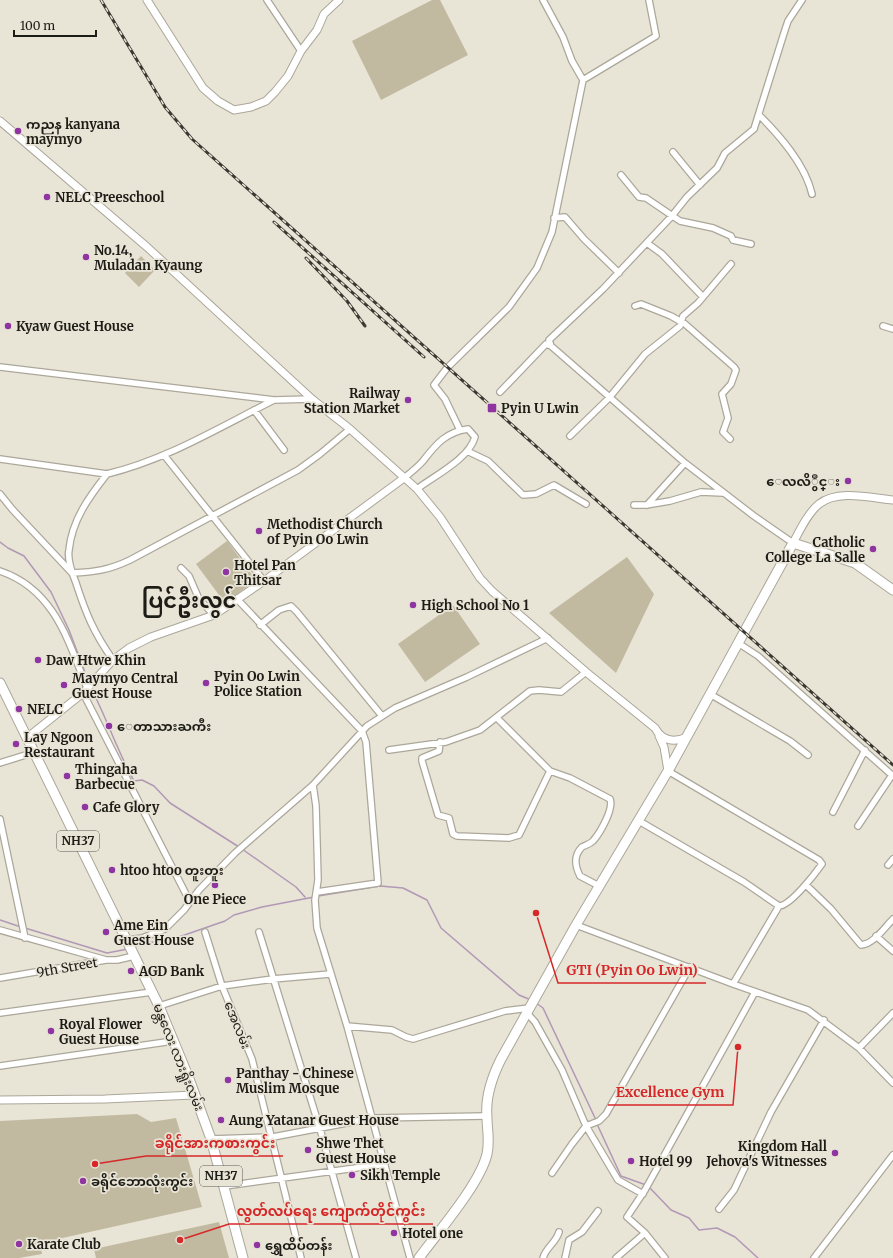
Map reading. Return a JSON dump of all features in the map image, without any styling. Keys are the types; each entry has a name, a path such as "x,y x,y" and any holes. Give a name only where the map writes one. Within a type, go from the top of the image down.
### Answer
{"main road":[{"path":"419,1258 471,1188 483,1166 489,1142 486,1116 492,1079 576,925 668,771 793,543 855,563 893,590"},
{"name":"NH37","path":"0,683 28,737 130,948"},
{"name":"မန္တလေး လားရှိုးလမ်း","path":"130,948 159,1006 211,1139 243,1258"}],"street":[{"path":"147,0 203,88 218,101 234,110 266,101 288,76 301,51 317,30 324,14 339,0"},
{"path":"267,0 301,51"},
{"path":"460,430 444,399 434,385 447,368 509,307 537,268 552,232 583,80 572,62 563,37 543,0"},
{"path":"583,80 656,36 649,0"},
{"path":"551,346 550,340 619,273 717,168 725,153 750,134 754,129 788,21 802,0"},
{"path":"759,115 801,167 812,194"},
{"path":"0,120 147,247 312,399 350,429 417,490 440,518 480,578 492,591 586,672 656,728 664,747 668,771 819,860 822,864 806,885 802,886 786,903 779,906 733,984"},
{"path":"673,152 700,185"},
{"path":"621,175 639,197 646,198 680,221 713,228 730,236 733,240 752,244"},
{"path":"554,218 565,217 584,239 619,273"},
{"path":"647,243 662,254 703,297"},
{"path":"570,436 609,398 645,354 680,326 680,321 683,316 703,297 731,264"},
{"path":"635,306 641,304 680,321 736,370 731,384 722,394 728,418 723,432 730,439"},
{"path":"883,326 893,329"},
{"path":"500,392 546,344 551,346 685,463 793,543 814,510 826,500 840,495 893,500"},
{"path":"0,367 274,400 312,399"},
{"path":"0,460 107,474 123,470 164,455 274,400"},
{"path":"254,410 284,450"},
{"path":"0,494 12,509 72,573 96,572 112,569 298,470 350,429"},
{"path":"28,737 88,688 113,660 137,643 214,615 238,600 404,478 422,462 433,447 444,437 460,430 468,429 475,437 473,444 447,469 417,490"},
{"path":"467,451 488,461 523,495 536,494 554,484 586,504"},
{"path":"164,455 264,582"},
{"path":"646,505 685,463"},
{"path":"107,474 86,500 73,528 68,552 72,573 88,618 113,660"},
{"path":"634,505 670,502 701,492 724,493"},
{"path":"181,568 189,576 199,599 214,615"},
{"path":"0,571 30,585 56,615 88,688 190,902"},
{"path":"238,600 260,625 362,731 368,750 378,883 317,892"},
{"path":"260,625 279,610 291,606 298,612 382,716"},
{"name":"9th Street","path":"0,978 106,960 117,960 142,938 165,929 184,910 199,890 240,848 313,785 362,731 382,716 548,638"},
{"path":"738,643 758,656 866,750 893,776 858,826"},
{"path":"389,750 452,740 480,730 530,691 539,690 561,692 586,672"},
{"path":"710,694 790,742 808,755"},
{"path":"497,718 550,772 570,778 610,799 610,811 594,841 583,846 578,852 575,860 580,876 599,886"},
{"path":"659,736 667,740 678,741 687,737"},
{"path":"440,742 439,751 425,755 422,758 422,761 438,815 449,818 452,831 457,836 509,838 519,835 550,772"},
{"path":"833,812 866,750"},
{"path":"0,763 34,752"},
{"path":"313,785 316,806 317,892 315,900 317,928 373,1118 410,1258"},
{"path":"0,819 25,938"},
{"path":"638,821 744,882 779,906"},
{"path":"888,865 893,859"},
{"path":"806,885 831,909 861,945 866,944 876,936 893,919"},
{"path":"576,925 690,966 733,984 808,1010 824,1020 859,1048 893,1083"},
{"path":"0,930 106,960"},
{"name":"အေလမ်း","path":"205,932 222,986 252,1059 272,1137 280,1179 301,1258"},
{"path":"259,932 320,1129 356,1258"},
{"path":"876,936 893,952"},
{"path":"552,1173 586,1126 599,1121 606,1114 690,966"},
{"path":"159,1006 222,986 273,978 330,974"},
{"path":"0,1013 152,992"},
{"path":"665,1258 645,1233 627,1217 650,1183 755,992"},
{"path":"347,1026 392,1030 406,1038 413,1039 505,1011 531,1006 535,1022 562,1070 586,1126 618,1180 644,1192"},
{"path":"859,1048 893,1013"},
{"path":"719,1209 734,1190 771,1112 824,1020"},
{"path":"0,1066 173,1041"},
{"path":"0,1100 105,1099 194,1095"},
{"path":"211,1139 272,1137 373,1118 486,1116"},
{"path":"814,1258 893,1155"},
{"path":"224,1186 385,1164"},
{"path":"565,1258 569,1240 582,1232 598,1211"},
{"path":"543,1258 545,1252 555,1242 559,1232"},
{"path":"616,1258 645,1233"}],"shaded area":[{"path":"432,0 440,0 468,55 381,100 352,41"},
{"path":"141,256 155,270 139,287 125,273"},
{"name":"Hotel Pan Thitsar","path":"227,541 256,580 225,603 196,564"},
{"path":"627,557 654,594 616,673 549,613"},
{"path":"453,605 480,644 425,682 398,644"},
{"path":"137,1114 151,1122 176,1118 202,1207 40,1243 42,1254 19,1258 0,1258 0,1121"},
{"path":"219,1222 229,1258 96,1258 94,1249"}],"waterway":[{"path":"0,542 24,556 51,592 69,630 89,683"},
{"path":"91,688 122,758 134,781 142,780 154,786 170,803 239,847"},
{"path":"242,849 296,887 305,897"},
{"path":"318,896 380,886 403,888 427,900 441,928 519,995 531,1000"},
{"path":"134,947 140,944 173,939 225,921 234,915 262,907 314,897"},
{"path":"0,920 21,927"},
{"path":"25,928 107,953 128,949"},
{"path":"536,1003 543,1008 596,1120"},
{"path":"597,1124 621,1176 646,1185"},
{"path":"649,1187 671,1210 689,1218 699,1230 717,1228 735,1237 758,1258"}],"railway":[{"path":"101,0 165,107 192,139 893,765"},
{"path":"274,222 424,357"},
{"path":"306,258 347,301 365,326"}],"place":[{"name":"ကညန kanyana maymyo","path":"18,131"},
{"name":"NELC Preeschool","path":"47,197"},
{"name":"No.14, Muladan Kyaung","path":"86,257"},
{"name":"Kyaw Guest House","path":"8,326"},
{"name":"Railway Station Market","path":"408,400"},
{"name":"Pyin U Lwin","path":"492,408"},
{"name":"ေလလိွဳင္း","path":"848,481"},
{"name":"Methodist Church of Pyin Oo Lwin","path":"259,531"},
{"name":"Catholic College La Salle","path":"873,549"},
{"name":"Hotel Pan Thitsar","path":"226,572"},
{"name":"High School No 1","path":"413,605"},
{"name":"Daw Htwe Khin","path":"38,660"},
{"name":"Pyin Oo Lwin Police Station","path":"206,683"},
{"name":"Maymyo Central Guest House","path":"64,685"},
{"name":"NELC","path":"19,709"},
{"name":"ေတာသားႀကီး","path":"109,726"},
{"name":"Lay Ngoon Restaurant","path":"16,744"},
{"name":"Thingaha Barbecue","path":"67,776"},
{"name":"Cafe Glory","path":"85,807"},
{"name":"htoo htoo တူးတူး","path":"112,870"},
{"name":"One Piece","path":"215,885"},
{"name":"GTI (Pyin Oo Lwin)","path":"536,913"},
{"name":"Ame Ein Guest House","path":"106,932"},
{"name":"AGD Bank","path":"131,971"},
{"name":"Royal Flower Guest House","path":"51,1031"},
{"name":"Excellence Gym","path":"738,1047"},
{"name":"Panthay - Chinese Muslim Mosque","path":"228,1080"},
{"name":"Aung Yatanar Guest House","path":"221,1120"},
{"name":"Shwe Thet Guest House","path":"308,1150"},
{"name":"Kingdom Hall Jehova's Witnesses","path":"835,1153"},
{"name":"Hotel 99","path":"631,1161"},
{"name":"ခရိုင်အားကစားကွင်း","path":"95,1164"},
{"name":"Sikh Temple","path":"352,1175"},
{"name":"ခရိုင်ဘောလုံးကွင်း","path":"83,1181"},
{"name":"Hotel one","path":"394,1233"},
{"name":"လွတ်လပ်ရေး ကျောက်တိုင်ကွင်း","path":"180,1240"},
{"name":"Karate Club","path":"19,1244"},
{"name":"ရွှေထိပ်တန်း","path":"257,1245"}],"district":[{"name":"ပြင်ဦးလွင်","path":"189,601"}]}
